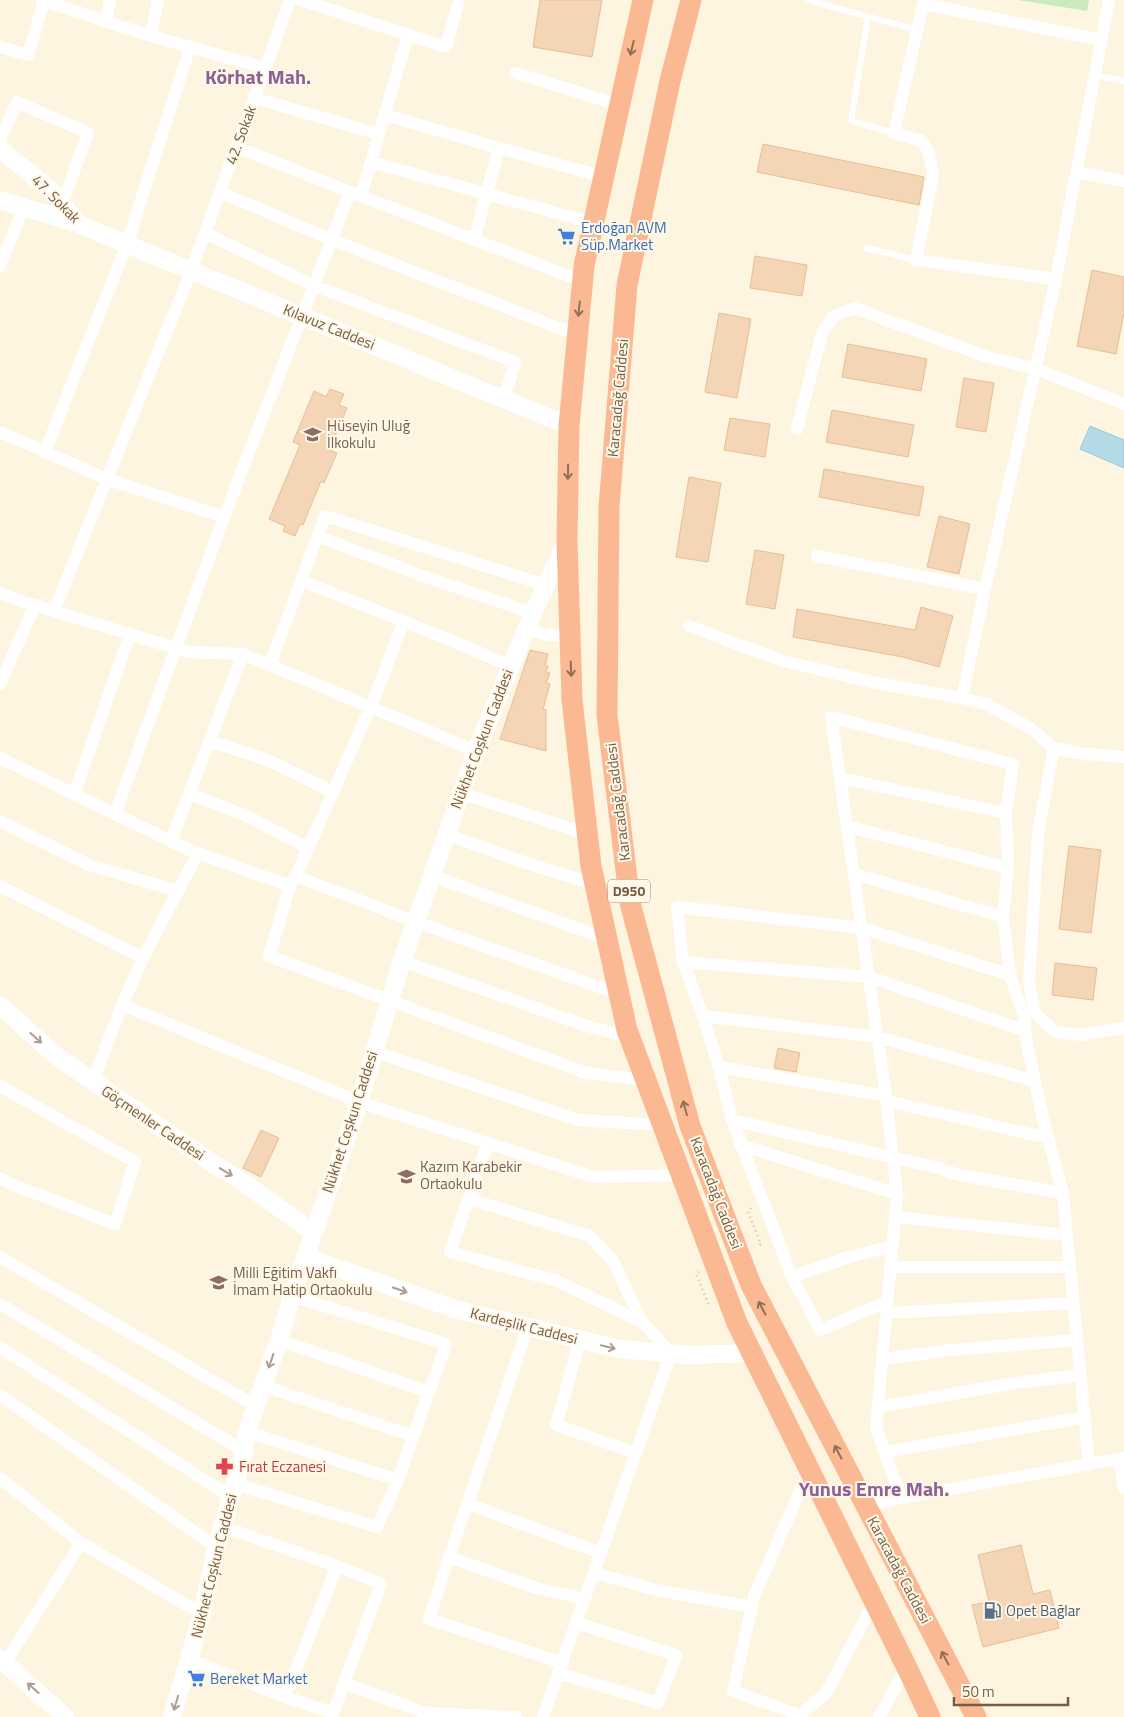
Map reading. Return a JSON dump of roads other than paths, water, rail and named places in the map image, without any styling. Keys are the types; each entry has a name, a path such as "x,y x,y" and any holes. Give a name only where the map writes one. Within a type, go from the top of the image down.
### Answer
{"highway":[{"name":"Karacadağ Caddesi","path":"643,0 584,266 569,426 567,540 572,700 594,884 629,1037 737,1323 930,1717"},
{"name":"Karacadağ Caddesi","path":"691,0 670,81 627,285 609,507 608,725 630,903 690,1126 750,1285 977,1716"}],"street":[{"path":"106,22 110,0"},
{"path":"151,36 158,0"},
{"name":"42. Sokak","path":"54,611 191,271 290,0"},
{"path":"301,0 446,48 459,0"},
{"path":"962,698 1056,279 1109,0"},
{"path":"0,47 28,55 50,2 151,36 265,68"},
{"path":"1056,279 916,260 933,175 930,153 922,141 894,133 923,4 1101,40"},
{"path":"115,814 224,517 332,240 371,162 408,35"},
{"path":"45,452 127,244 190,47"},
{"path":"515,73 620,105"},
{"path":"254,98 379,134"},
{"path":"0,140 17,102 88,133 62,204"},
{"path":"385,115 604,177"},
{"path":"236,147 582,281"},
{"path":"474,240 499,148"},
{"name":"47. Sokak","path":"0,149 47,187 84,227"},
{"path":"371,162 593,223"},
{"path":"1076,172 1124,181"},
{"path":"220,192 332,240 577,335"},
{"name":"Kılavuz Caddesi","path":"0,200 84,227 127,244 569,426"},
{"path":"0,266 24,207"},
{"path":"205,233 315,286 514,362 504,399"},
{"path":"797,429 822,333 834,316 854,308 988,357 1036,369 1123,400"},
{"path":"0,432 107,479 224,517"},
{"path":"270,665 325,516 546,585"},
{"path":"317,536 420,575 533,613"},
{"name":"Nükhet Coşkun Caddesi","path":"172,1717 190,1660 216,1547 234,1491 247,1432 279,1340 313,1232 359,1102 402,961 476,751 533,613 567,540"},
{"path":"817,556 985,590"},
{"path":"301,581 404,621 511,666"},
{"path":"0,593 190,652 243,654 476,751"},
{"path":"0,684 35,605"},
{"path":"404,621 371,706 293,881 269,956 586,1073 645,1080"},
{"path":"689,626 780,660 871,682 986,704 1030,728 1054,748 1085,754 1124,756"},
{"path":"527,630 548,635 570,636"},
{"path":"74,794 130,634"},
{"path":"171,841 243,654"},
{"path":"901,1498 876,1428 897,1194 887,1099 831,717 1013,764 1006,813 1008,868 1003,916 1010,975 1024,1016 1035,1081 1063,1193 1090,1465"},
{"path":"210,741 268,760 333,792"},
{"path":"1054,748 1038,833 1029,982 1034,1013 1056,1032 1081,1035 1124,1028"},
{"path":"0,758 198,853 293,881 416,922 619,994"},
{"path":"840,778 1006,813"},
{"path":"461,793 587,834"},
{"path":"189,794 245,815 308,848"},
{"path":"0,821 90,865 178,891"},
{"path":"847,826 1008,868"},
{"path":"446,834 529,864 594,884"},
{"path":"93,1081 122,1005 198,853"},
{"path":"854,874 1003,916"},
{"path":"432,876 607,939"},
{"path":"0,886 144,958"},
{"path":"1010,975 862,928 677,908 683,962 719,1067 740,1145 792,1277 820,1330 886,1307 1074,1303"},
{"path":"402,961 587,1026 629,1037"},
{"path":"683,962 869,977 1026,1031"},
{"name":"Göçmenler Caddesi","path":"0,1005 55,1055 215,1165 240,1180 313,1232"},
{"path":"122,1005 359,1102 594,1177 680,1175"},
{"path":"703,1016 878,1037 1035,1081"},
{"path":"373,1051 578,1120 661,1125"},
{"path":"719,1067 887,1099 1048,1138"},
{"path":"0,1086 135,1162 115,1224 0,1178"},
{"path":"732,1120 934,1167 959,1175 1063,1193"},
{"path":"488,1142 450,1252 557,1281 642,1322"},
{"path":"740,1145 897,1194"},
{"path":"469,1199 590,1236 613,1261 642,1322 671,1352 543,1717"},
{"path":"895,1216 1067,1235"},
{"path":"792,1277 846,1258 892,1246"},
{"path":"0,1257 256,1406"},
{"name":"Kardeşlik Caddesi","path":"305,1257 455,1309 619,1349 671,1352 688,1355 752,1354"},
{"path":"890,1267 1070,1268"},
{"path":"0,1347 234,1491 377,1527 398,1480 446,1344 292,1296"},
{"path":"0,1304 244,1451"},
{"path":"528,1327 429,1619 658,1703 676,1655 577,1623"},
{"path":"279,1340 429,1392"},
{"path":"580,1340 556,1425 636,1453"},
{"path":"882,1359 951,1350 1077,1340"},
{"path":"878,1407 1015,1383 1080,1375"},
{"path":"263,1386 413,1436"},
{"path":"0,1395 216,1547"},
{"path":"885,1452 1085,1417"},
{"path":"247,1432 398,1480"},
{"path":"866,1506 901,1498 1121,1459 1124,1488"},
{"path":"809,1470 754,1597 733,1691 798,1716 826,1692 874,1602"},
{"path":"0,1478 81,1543 202,1614"},
{"path":"468,1504 601,1553"},
{"path":"190,1660 333,1715 381,1584 337,1566 223,1527"},
{"path":"65,1717 2,1661 81,1543"},
{"path":"449,1557 536,1588 585,1599"},
{"path":"285,1697 337,1566"},
{"path":"594,1573 656,1590 752,1607"},
{"path":"878,1717 907,1667"},
{"path":"344,1684 424,1715 516,1717"}],"lane":[{"path":"807,0 917,30"},
{"path":"868,17 850,121 894,133"},
{"path":"1094,75 1124,81"},
{"path":"866,248 916,260"}],"water":[{"path":"1090,426 1124,440 1124,468 1080,449"}],"place":[{"name":"Erdoğan AVM Süp.Market","path":"567,237"},
{"name":"Hüseyin Uluğ İlkokulu","path":"313,435"},
{"name":"Kazım Karabekir Ortaokulu","path":"406,1176"},
{"name":"Milli Eğitim Vakfı İmam Hatip Ortaokulu","path":"219,1282"},
{"name":"Fırat Eczanesi","path":"225,1467"},
{"name":"Opet Bağlar","path":"992,1611"},
{"name":"Bereket Market","path":"196,1679"}],"district":[{"name":"Körhat Mah.","path":"258,77"},
{"name":"Yunus Emre Mah.","path":"874,1489"}]}
